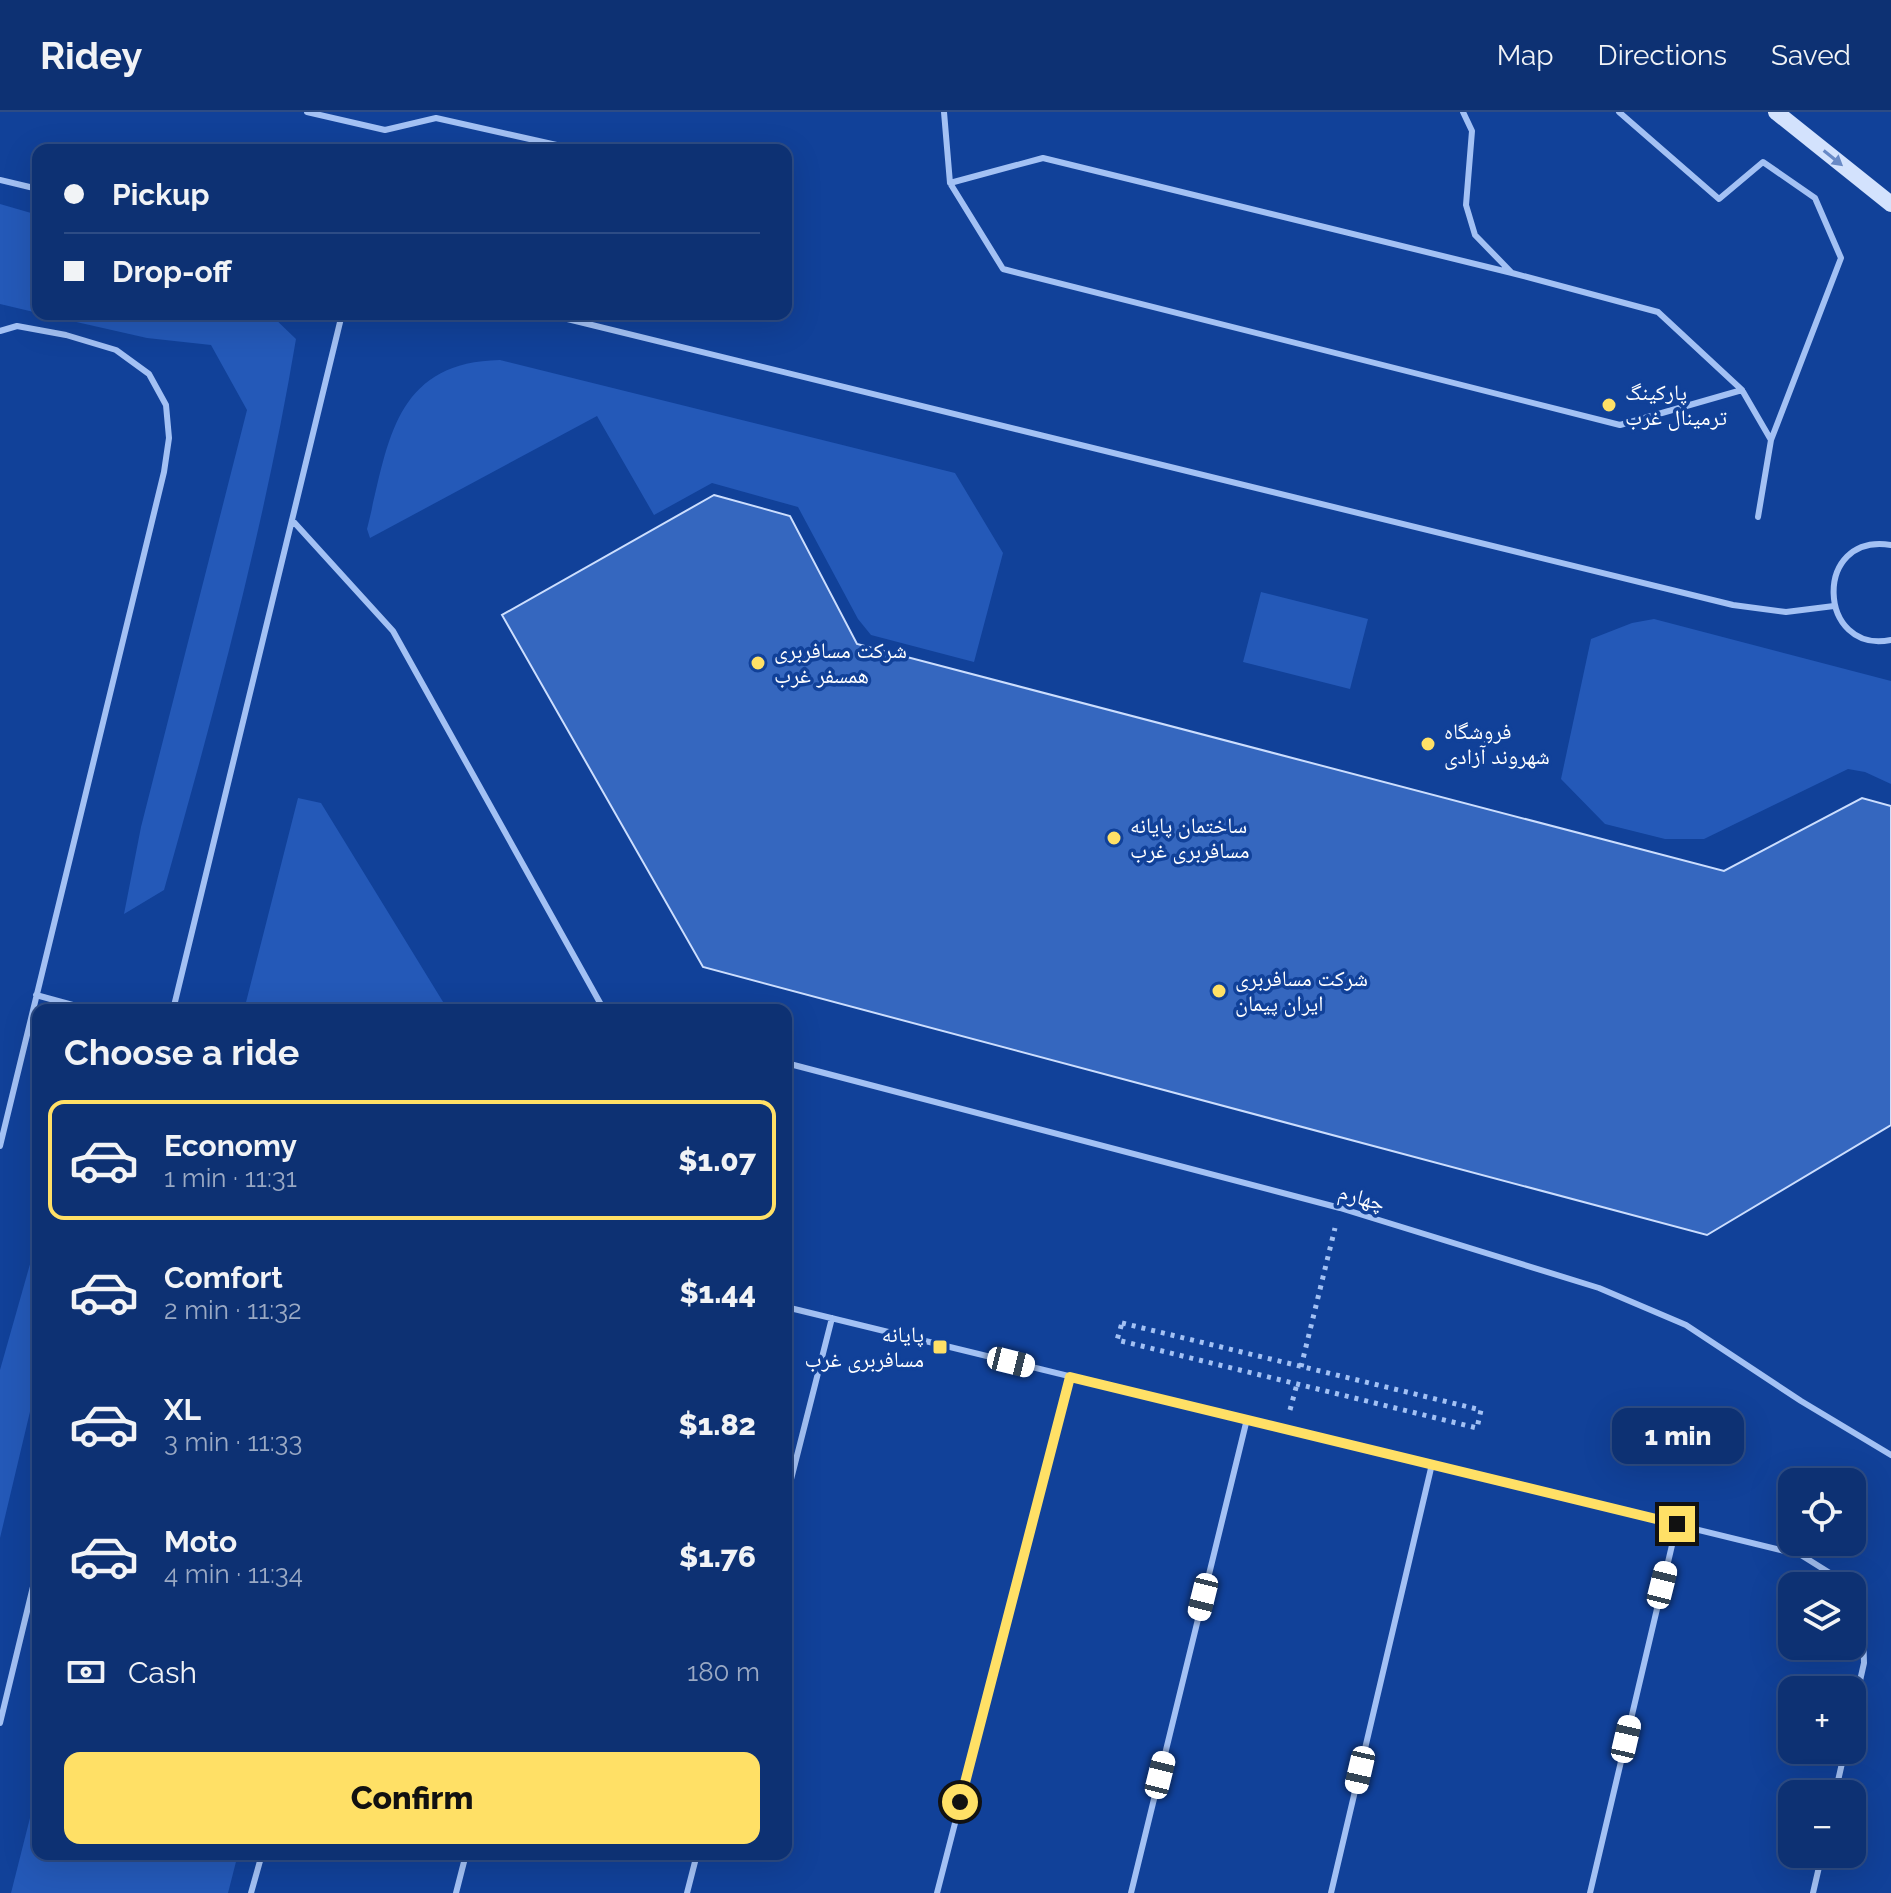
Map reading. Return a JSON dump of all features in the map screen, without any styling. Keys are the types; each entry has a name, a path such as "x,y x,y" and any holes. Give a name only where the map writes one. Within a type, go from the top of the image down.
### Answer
{"main road":[{"path":"1776,112 1891,204"}],"lane":[{"path":"307,112 385,130 436,118 552,144"},
{"path":"944,112 950,183 1003,269 1620,425 1742,390"},
{"path":"1463,112 1472,131 1466,205 1475,235 1512,273"},
{"path":"1619,112 1719,199 1763,162 1815,198 1841,258 1771,440 1758,517"},
{"path":"950,183 1043,158 1658,312 1742,390 1771,440"},
{"path":"0,180 32,188"},
{"path":"174,1004 341,320"},
{"path":"571,320 1733,605 1786,612 1834,606"},
{"path":"0,331 17,326 66,335 116,350 149,374 166,405 169,438 164,472 34,1004"},
{"path":"292,520 393,631 601,1004"},
{"path":"1891,545 1872,544 1856,550 1844,560 1835,574 1832,590 1834,606 1841,621 1852,632 1867,640 1891,640"},
{"path":"36,995 69,1004"},
{"path":"0,1146 32,1012"},
{"name":"چهارم","path":"792,1065 1340,1208 1599,1288 1686,1325 1801,1401 1891,1455"},
{"path":"792,1308 1801,1555 1828,1572"},
{"path":"792,1475 832,1318"},
{"path":"937,1893 1070,1377"},
{"path":"1131,1893 1247,1419"},
{"path":"1331,1893 1432,1464"},
{"path":"1590,1893 1677,1524"},
{"path":"0,1723 32,1591"},
{"path":"251,1893 260,1860"},
{"path":"456,1893 464,1860"},
{"path":"687,1893 695,1860"},
{"path":"1813,1893 1819,1868"}],"path":[{"path":"1301,1367 1340,1208"},
{"path":"1122,1323 1301,1367 1481,1410 1477,1428 1117,1340 1122,1323"}],"shaded area":[{"path":"0,204 32,213 32,312 0,304"},
{"path":"68,320 276,320 296,339 254,547 164,890 124,914 141,827 247,410 211,345 147,338"},
{"path":"500,360 955,473 1003,553 974,662 871,635 858,619 798,507 712,483 654,515 597,416 370,538 367,529 381,468 401,414 416,392 437,376 464,364"},
{"path":"1261,592 1368,619 1350,689 1243,662"},
{"path":"1654,619 1891,681 1891,784 1865,772 1848,769 1704,839 1665,839 1605,824 1561,779 1591,639 1632,623"},
{"path":"298,798 321,803 444,1004 246,1004"},
{"path":"32,1257 32,1403 0,1538 0,1370"},
{"path":"32,1810 32,1860 236,1860 228,1893 11,1893"}],"building":[{"name":"ساختمان پایانه مسافربری غرب","path":"714,495 790,516 857,644 1724,871 1862,798 1891,806 1891,1125 1707,1235 703,967 502,615"}],"place":[{"name":"پارکینگ ترمینال غرب","path":"1609,405"},
{"name":"شرکت مسافربری همسفر غرب","path":"758,663"},
{"name":"فروشگاه شهروند آزادی","path":"1428,744"},
{"name":"ساختمان پایانه مسافربری غرب","path":"1114,838"},
{"name":"شرکت مسافربری ایران پیمان","path":"1219,991"},
{"name":"پایانه مسافربری غرب","path":"940,1347"}],"route":[{"path":"960,1802 1070,1377 1677,1524"}]}
